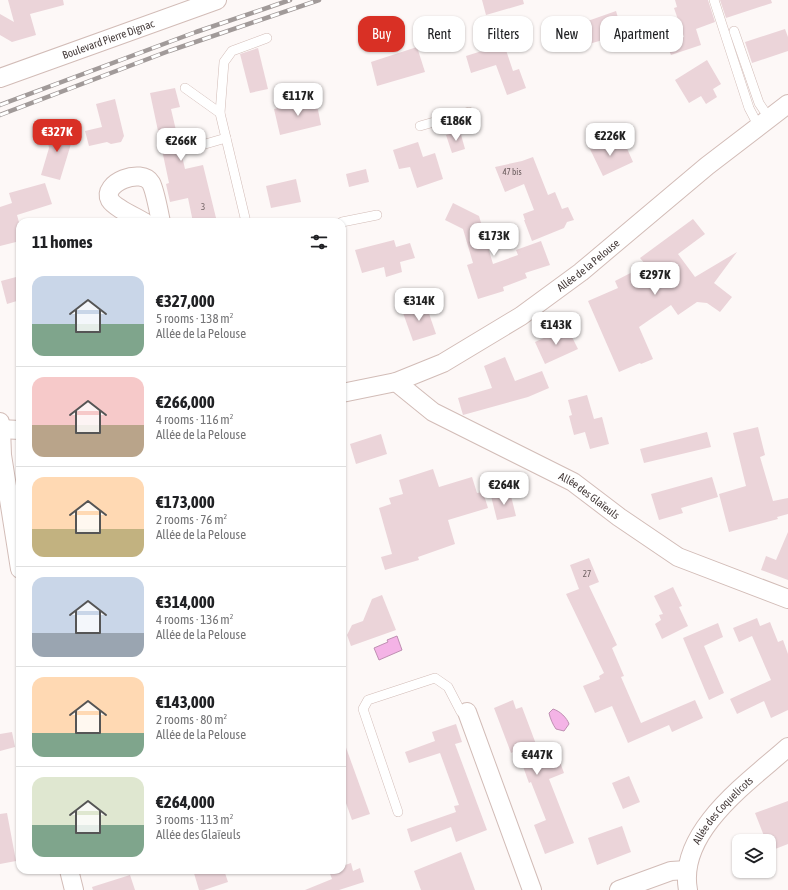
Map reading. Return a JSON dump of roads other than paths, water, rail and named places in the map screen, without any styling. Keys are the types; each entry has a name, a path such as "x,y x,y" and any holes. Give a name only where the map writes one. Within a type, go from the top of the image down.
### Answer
{"street":[{"name":"Boulevard Pierre Dignac","path":"0,78 207,1"},
{"name":"Allée de la Pelouse","path":"346,392 396,382 442,363 521,316 581,272 707,166 788,104"},
{"path":"137,218 115,205 110,200 109,193 113,185 123,179 136,176 145,177 151,182 160,218"},
{"name":"Allée des Glaïeuls","path":"396,382 433,412 573,482 619,517 678,557 788,599"},
{"path":"16,429 0,427 2,456 16,544"},
{"path":"467,712 532,890"},
{"name":"Allée des Coquelicots","path":"688,890 687,870 690,859 697,843 712,818 729,799 788,747"},
{"path":"619,890 671,871 687,870"},
{"path":"73,874 74,890"}],"lane":[{"path":"714,0 749,108 764,123"},
{"path":"734,31 764,123"},
{"path":"245,218 220,113 224,62 232,51 267,38"},
{"path":"185,88 220,113"},
{"path":"420,126 469,112"},
{"path":"195,147 226,138"},
{"path":"346,221 377,215"},
{"path":"398,812 363,709 368,700 435,678 448,687 461,712 467,712"}],"railway":[{"path":"0,105 196,32 290,0"},
{"path":"0,115 169,51 319,0"}]}
